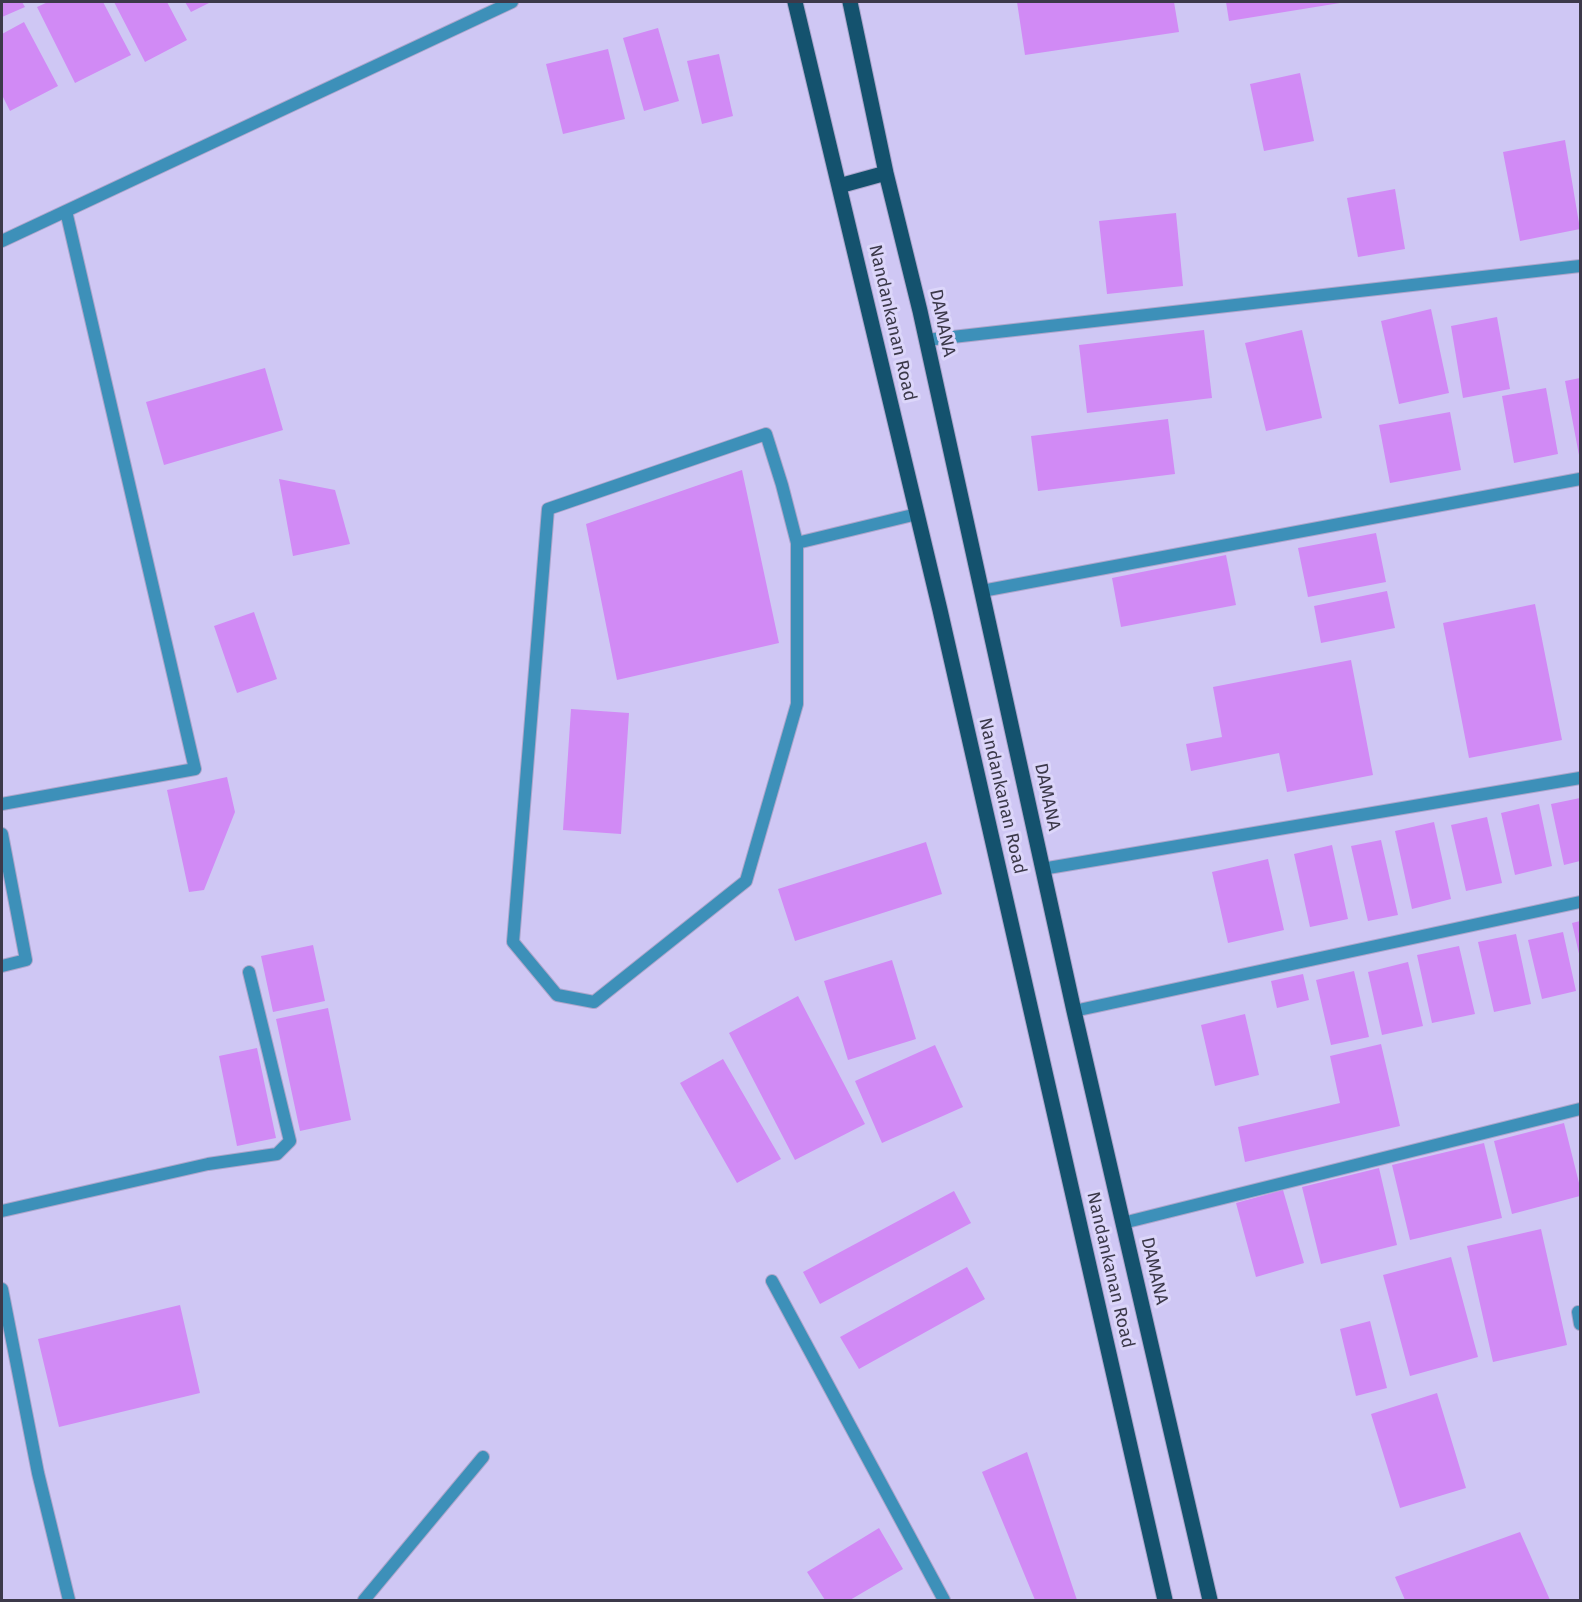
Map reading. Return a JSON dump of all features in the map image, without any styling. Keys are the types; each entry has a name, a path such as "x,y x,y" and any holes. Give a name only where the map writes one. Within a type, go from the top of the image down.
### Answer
{"main road":[{"name":"Nandankanan Road","path":"795,2 917,514 1166,1600"},
{"name":"DAMANA","path":"850,2 886,173 926,340 1042,869 1210,1600"},
{"path":"839,186 886,173"}],"street":[{"path":"2,241 509,2"},
{"path":"2,804 195,769 66,211"},
{"path":"926,340 1581,266"},
{"path":"766,434 797,543 797,704 746,881 594,1002 557,995 513,942 548,509 766,434"},
{"path":"981,591 1581,479"},
{"path":"797,543 917,514"},
{"path":"1042,869 1581,778"},
{"path":"2,834 26,960 2,966"},
{"path":"1074,1011 1581,902"},
{"path":"2,1211 208,1164 277,1154 290,1141 249,972"},
{"path":"1123,1223 1581,1109"},
{"path":"772,1281 944,1600"},
{"path":"2,1289 38,1473 69,1600"},
{"path":"364,1600 483,1456"}],"building":[{"path":"2,2 22,2 25,7 2,17"},
{"path":"48,2 103,2 131,55 75,83 37,7"},
{"path":"114,2 167,2 187,40 145,62"},
{"path":"185,2 211,2 191,12"},
{"path":"1017,2 1174,2 1179,32 1025,55"},
{"path":"1226,2 1340,2 1340,3 1229,21"},
{"path":"24,22 58,86 10,111 2,95 2,34"},
{"path":"658,28 679,101 644,111 623,38"},
{"path":"608,49 625,119 563,134 546,64"},
{"path":"719,54 733,116 702,124 687,61"},
{"path":"1300,73 1314,141 1264,151 1250,84"},
{"path":"1565,140 1580,229 1520,241 1503,152"},
{"path":"1395,189 1405,249 1358,257 1347,198"},
{"path":"1176,213 1183,286 1107,294 1099,221"},
{"path":"1431,309 1449,393 1399,404 1381,321"},
{"path":"1497,317 1510,389 1463,398 1451,326"},
{"path":"1204,330 1212,398 1087,413 1079,345"},
{"path":"1302,330 1322,418 1266,431 1245,343"},
{"path":"265,368 283,430 164,465 146,402"},
{"path":"1580,378 1580,455 1579,455 1565,381"},
{"path":"1546,388 1558,454 1514,463 1502,396"},
{"path":"1450,412 1461,470 1390,483 1379,425"},
{"path":"1168,419 1175,474 1038,491 1031,436"},
{"path":"742,470 779,643 617,680 586,524"},
{"path":"279,479 335,490 350,544 293,556"},
{"path":"1376,533 1386,582 1308,597 1298,548"},
{"path":"1226,555 1236,605 1121,627 1112,578"},
{"path":"1387,591 1395,628 1321,643 1314,606"},
{"path":"1535,604 1562,740 1469,758 1443,623"},
{"path":"254,612 277,679 237,693 214,626"},
{"path":"1351,660 1373,775 1287,792 1279,753 1191,771 1186,744 1222,737 1213,687"},
{"path":"571,709 629,713 621,834 563,830"},
{"path":"227,777 235,812 204,890 189,892 167,790"},
{"path":"1580,798 1580,861 1564,865 1551,804"},
{"path":"1539,804 1552,866 1515,875 1501,813"},
{"path":"1487,817 1502,883 1466,891 1451,825"},
{"path":"1434,822 1451,899 1412,909 1395,831"},
{"path":"1381,840 1398,915 1368,921 1351,846"},
{"path":"926,842 942,894 795,941 778,889"},
{"path":"1332,845 1348,919 1310,927 1294,854"},
{"path":"1268,859 1284,930 1228,943 1212,872"},
{"path":"1580,921 1580,958 1572,923"},
{"path":"1563,932 1576,991 1542,999 1528,940"},
{"path":"1516,934 1531,1004 1494,1012 1478,942"},
{"path":"313,945 325,1001 273,1012 261,956"},
{"path":"1459,946 1475,1014 1432,1023 1417,955"},
{"path":"892,960 916,1039 848,1060 824,981"},
{"path":"1408,962 1423,1026 1382,1035 1368,972"},
{"path":"1354,971 1369,1037 1331,1045 1316,980"},
{"path":"1303,974 1309,1000 1277,1008 1271,981"},
{"path":"798,996 865,1124 795,1160 729,1033"},
{"path":"328,1008 351,1120 300,1131 276,1019"},
{"path":"1245,1014 1259,1075 1215,1086 1201,1025"},
{"path":"1381,1044 1400,1126 1245,1162 1238,1127 1340,1103 1330,1056"},
{"path":"935,1045 963,1107 882,1143 855,1081"},
{"path":"257,1048 276,1138 237,1146 219,1056"},
{"path":"723,1059 781,1159 737,1183 680,1083"},
{"path":"1564,1123 1580,1187 1580,1196 1512,1214 1494,1141"},
{"path":"1484,1143 1502,1218 1410,1240 1392,1165"},
{"path":"1379,1168 1397,1245 1321,1264 1302,1187"},
{"path":"1283,1190 1304,1263 1256,1277 1236,1203"},
{"path":"954,1191 971,1223 820,1304 803,1272"},
{"path":"1541,1229 1567,1345 1493,1362 1467,1246"},
{"path":"1451,1257 1478,1357 1410,1376 1383,1275"},
{"path":"967,1267 985,1299 859,1369 840,1337"},
{"path":"180,1305 200,1393 59,1427 38,1339"},
{"path":"1370,1321 1387,1388 1356,1396 1340,1329"},
{"path":"1437,1393 1466,1488 1400,1508 1371,1414"},
{"path":"1027,1452 1077,1600 1035,1600 982,1472"},
{"path":"879,1528 903,1569 850,1600 825,1600 807,1572"},
{"path":"1520,1532 1550,1600 1405,1600 1395,1577"}]}
